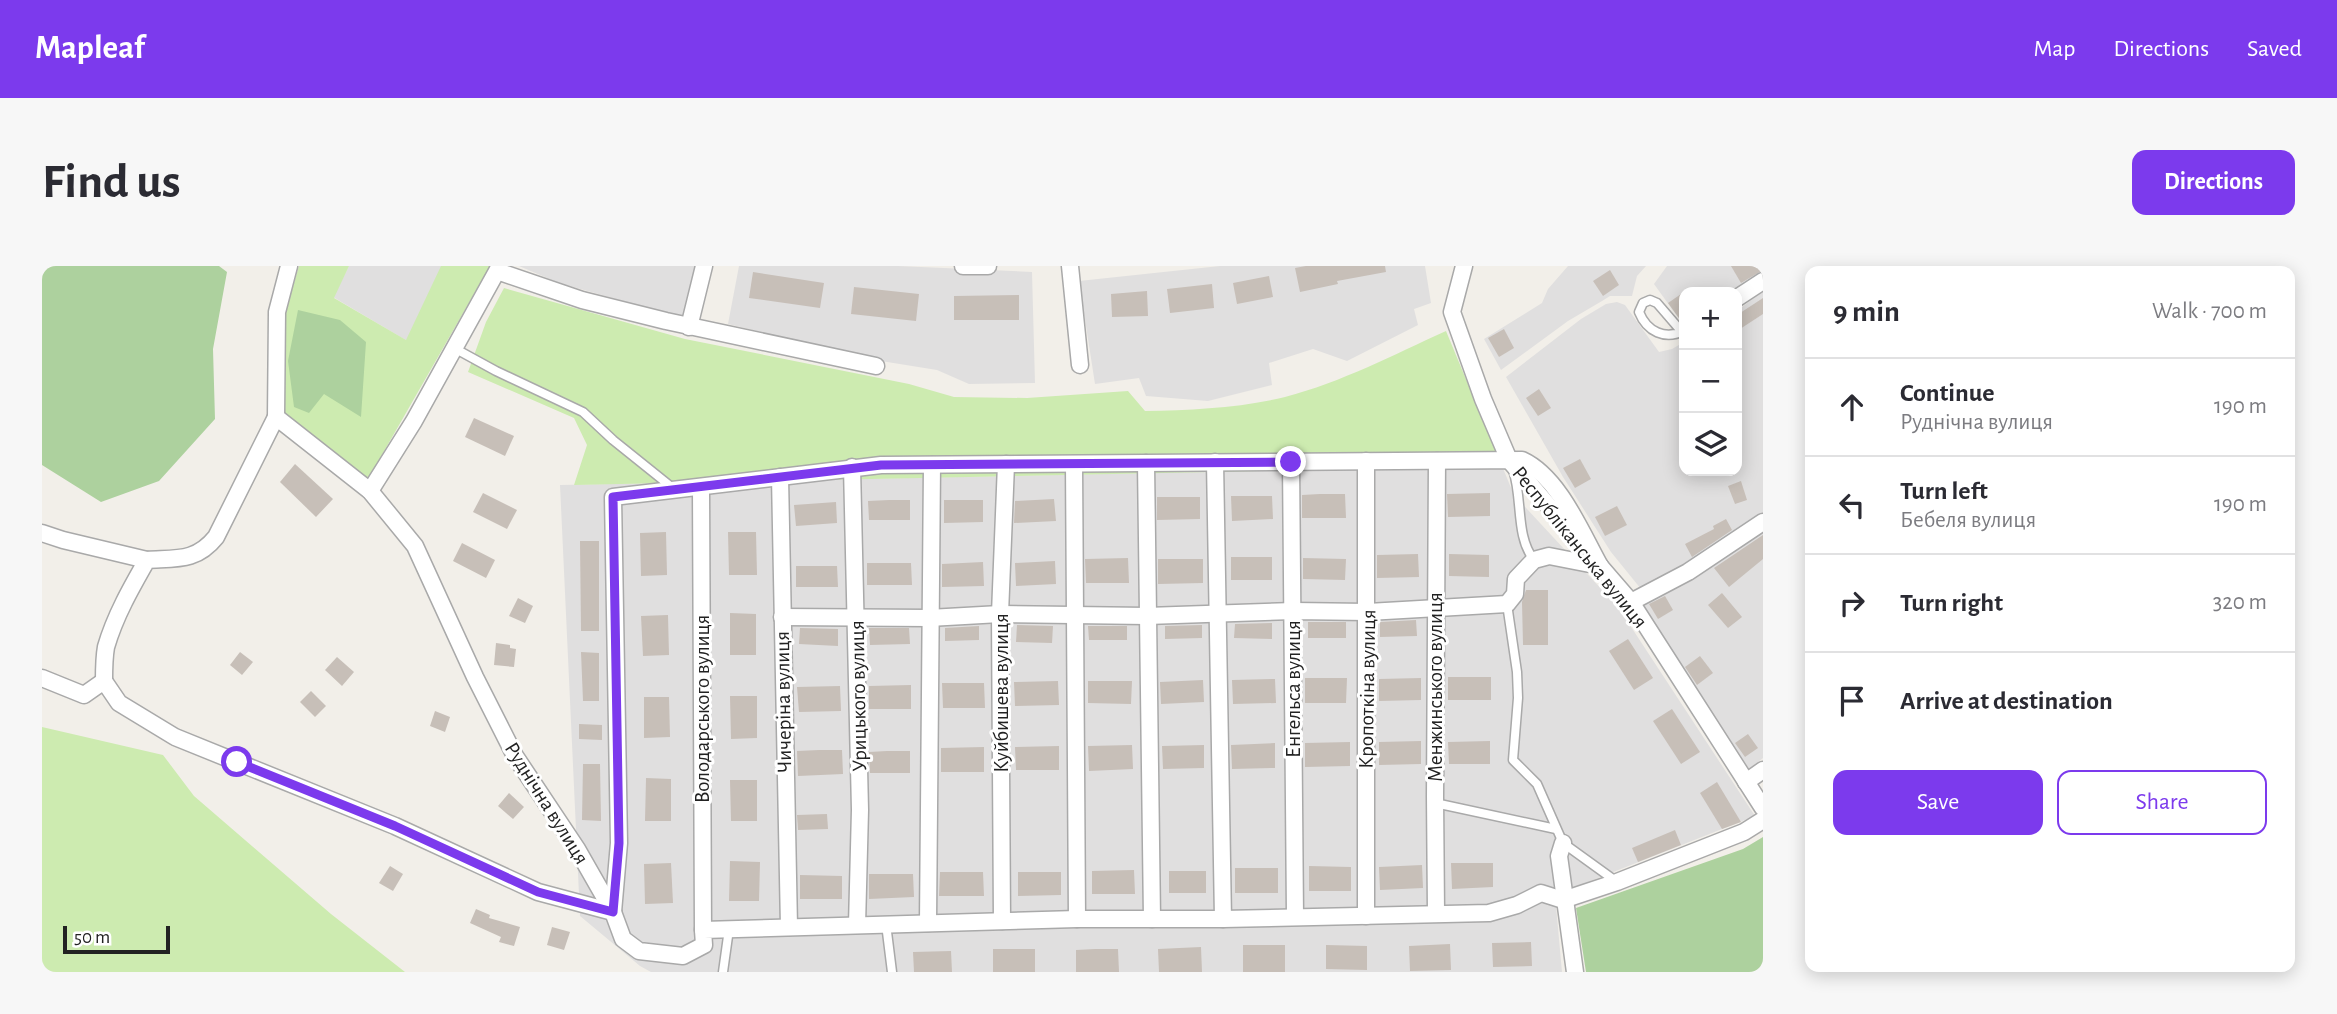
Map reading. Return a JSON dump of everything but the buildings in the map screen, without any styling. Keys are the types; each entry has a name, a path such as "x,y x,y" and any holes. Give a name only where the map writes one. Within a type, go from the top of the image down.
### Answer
{"street":[{"path":"42,533 147,560 183,558 206,550 223,525 276,417 277,312 289,266"},
{"path":"690,327 704,266"},
{"path":"962,266 988,266"},
{"path":"1070,266 1080,365"},
{"name":"Республіканська вулиця","path":"1464,266 1451,312 1509,460 1630,602 1763,808"},
{"path":"370,491 414,421 497,271 582,300 690,327 876,366"},
{"path":"1742,295 1763,281"},
{"name":"Руднічна вулиця","path":"276,417 370,491 415,546 475,677 515,756 577,849 613,912 623,940 639,951 682,956 704,945 703,930"},
{"path":"147,560 121,606 106,649 104,681 119,703 175,737 370,816 538,892 613,912 619,843 613,497 852,467 1509,460"},
{"name":"Кропоткіна вулиця","path":"1366,461 1366,916"},
{"name":"Менжинського вулиця","path":"1436,913 1437,461"},
{"path":"1215,462 1223,919"},
{"name":"Енгельса вулиця","path":"1291,462 1295,916"},
{"path":"1146,463 1152,919"},
{"name":"Куйбишева вулиця","path":"1002,921 1000,614 1006,464"},
{"path":"1074,464 1077,919"},
{"path":"928,923 932,465"},
{"name":"Урицького вулиця","path":"852,467 860,810 857,925"},
{"name":"Чичеріна вулиця","path":"780,477 789,927"},
{"name":"Володарського вулиця","path":"701,488 703,930"},
{"path":"1630,602 1688,572 1763,522"},
{"path":"782,617 929,618 1000,614 1147,615 1435,610 1507,604 1515,594 1516,579 1534,561 1549,556 1600,566"},
{"path":"42,678 84,695 104,681"},
{"path":"1746,782 1763,770"},
{"path":"703,930 1077,919 1223,919 1489,913 1517,905 1541,893 1563,900 1617,882 1744,832 1763,820"},
{"path":"1560,836 1563,900 1575,972"}],"lane":[{"path":"1650,300 1657,303 1683,332 1674,336 1653,331 1643,321 1639,312 1643,303 1650,300"},
{"path":"454,348 583,412 613,440 677,491"},
{"path":"1509,460 1515,476 1528,553 1534,561"},
{"path":"1507,604 1518,698 1513,760 1537,784 1560,836"},
{"path":"1435,803 1560,836 1617,882"},
{"path":"886,924 891,972"},
{"path":"723,972 729,929"}],"shaded area":[{"path":"349,266 442,266 409,342 333,297"},
{"path":"519,266 696,266 684,318 559,283"},
{"path":"739,266 898,266 1032,272 1035,383 969,384 937,370 881,361 728,324"},
{"path":"1220,266 1425,266 1431,303 1414,309 1418,325 1347,361 1313,349 1269,363 1272,385 1208,401 1146,396 1139,378 1095,384 1079,281"},
{"path":"1568,266 1646,266 1637,276 1632,296 1610,296 1568,321 1501,370 1484,339 1542,303 1548,289"},
{"path":"1667,266 1763,266 1763,272 1739,287 1679,287 1679,319 1654,284"},
{"path":"1763,291 1763,513 1716,547 1641,589 1611,552 1563,477 1506,377 1581,319 1606,304 1617,302 1625,305 1659,352 1679,345 1679,476 1742,476 1742,307"},
{"path":"1502,466 1514,495 1618,607 1755,816 1555,895 1562,972 651,972 640,966 580,916 560,485"},
{"path":"1763,530 1763,758 1749,769 1641,604"}],"green space":[{"path":"42,266 219,266 227,272 213,349 215,419 159,481 101,502 42,465"},
{"path":"299,266 349,266 334,298 406,340 441,266 490,266 367,481 284,414 285,313"},
{"path":"504,288 685,339 909,384 954,397 1027,398 1128,391 1145,411 1233,406 1285,397 1347,376 1446,331 1502,466 574,485 587,445 574,418 468,372 486,322"},
{"path":"298,310 340,320 366,342 361,417 324,394 309,413 294,407 288,361"},
{"path":"42,727 163,755 194,796 331,914 405,972 42,972"},
{"path":"1763,837 1763,972 1586,972 1576,908 1743,849"}],"route":[{"path":"237,762 395,826 538,892 613,912 619,843 613,497 881,465 1291,462"}]}
